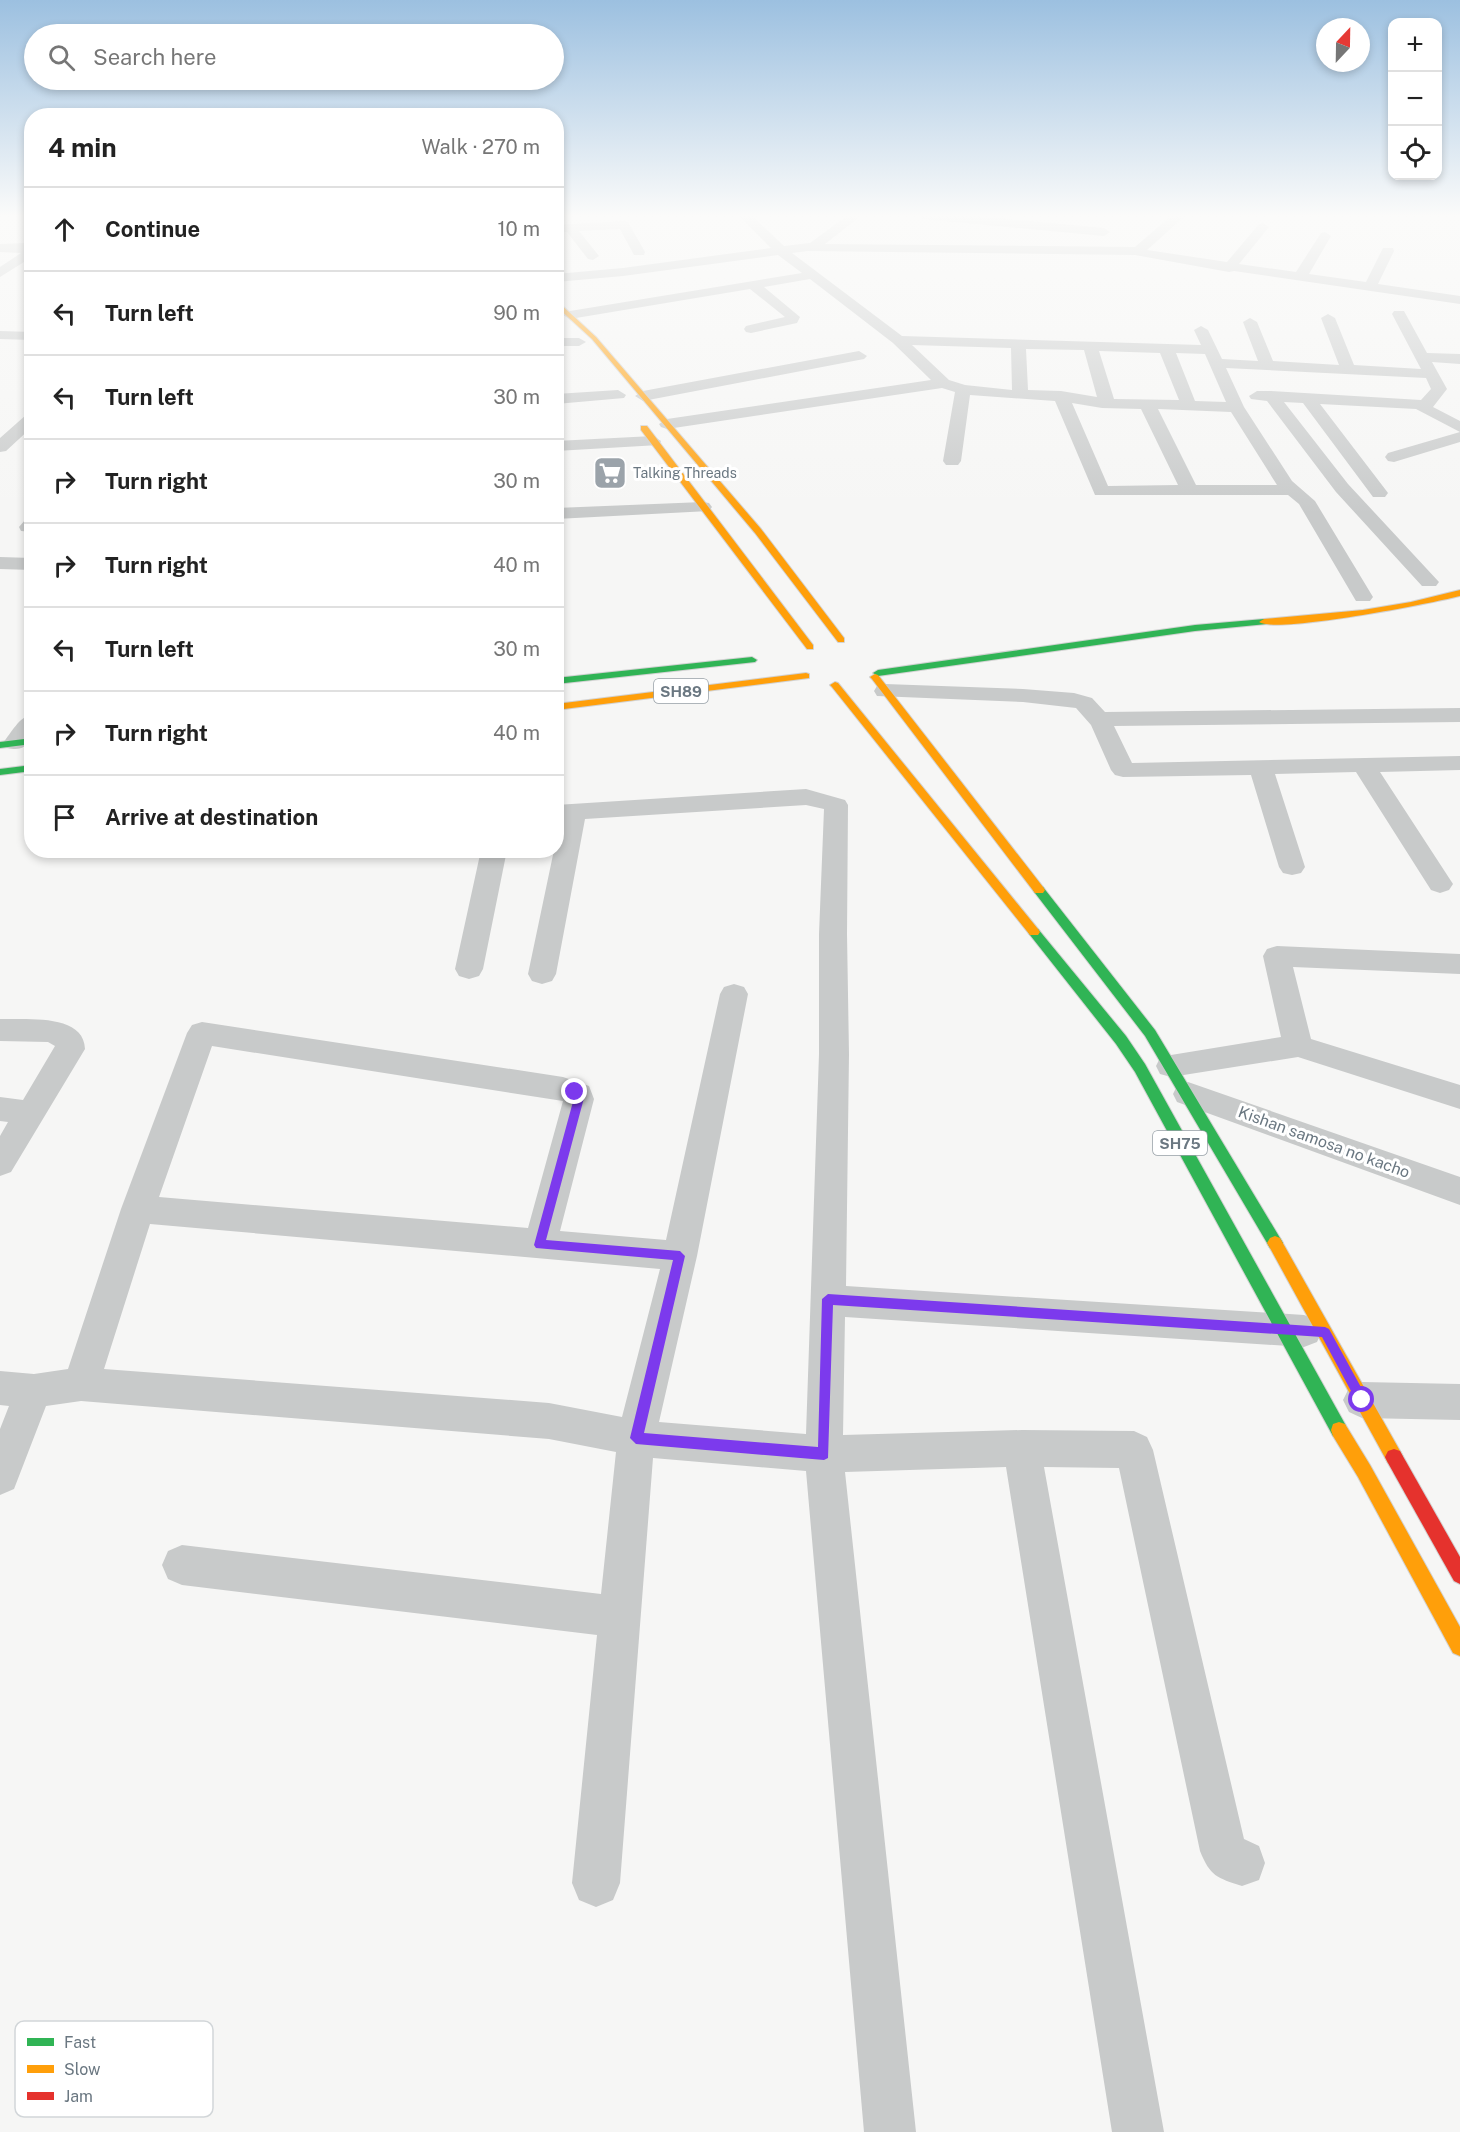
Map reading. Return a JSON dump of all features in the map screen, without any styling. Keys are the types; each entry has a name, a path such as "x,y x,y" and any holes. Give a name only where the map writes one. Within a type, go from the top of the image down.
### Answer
{"main road":[{"path":"564,317 594,338 758,531 821,647 820,681 855,684 879,675 909,658 1137,624 1292,606"},
{"path":"564,318 583,346"},
{"path":"615,390 703,507 821,647"},
{"path":"879,675 1195,628 1374,613 1421,604 1460,593"},
{"name":"SH89","path":"564,680 766,658"},
{"name":"SH75","path":"879,675 1150,1033 1188,1094 1325,1332 1460,1575"},
{"name":"SH75","path":"820,681 1121,1040 1140,1068 1285,1330 1323,1404 1364,1471 1460,1646"},
{"name":"SH89","path":"564,706 820,681"},
{"path":"0,771 24,769"}],"street":[{"path":"751,329 792,320 793,317 790,314"},
{"path":"864,314 898,340 943,383 963,390 1061,396 1107,403 1189,406 1271,396 1438,397"},
{"path":"1399,314 1438,388 1438,397"},
{"path":"1328,318 1348,369"},
{"path":"1250,322 1268,365"},
{"path":"1201,330 1233,401 1285,484 1306,501 1362,597"},
{"path":"0,335 24,336"},
{"path":"898,340 1166,348 1268,365 1431,374"},
{"path":"564,343 583,346"},
{"path":"643,396 864,361 847,344"},
{"path":"1018,344 1020,395"},
{"path":"1090,346 1107,403"},
{"path":"1166,348 1189,406"},
{"path":"1422,357 1460,359"},
{"path":"667,424 943,383"},
{"path":"564,398 615,390"},
{"path":"952,461 963,390"},
{"path":"1061,396 1101,491 1292,490"},
{"path":"1271,396 1342,488 1427,582"},
{"path":"1438,397 1423,408 1460,427"},
{"path":"1308,398 1379,493"},
{"path":"1146,404 1190,490"},
{"path":"0,447 24,425"},
{"path":"1394,457 1460,437"},
{"path":"564,446 653,441"},
{"path":"564,514 703,507"},
{"path":"0,563 24,564"},
{"path":"879,675 1083,701 1099,719 1123,770 1460,763"},
{"path":"1099,719 1460,715"},
{"path":"1363,764 1440,884"},
{"path":"1261,768 1292,867"},
{"path":"565,813 806,797 836,805 832,934 834,1054 824,1454 890,2132"},
{"path":"469,969 492,858"},
{"path":"542,974 559,858"},
{"path":"1298,1046 1277,956 1460,964"},
{"path":"596,1883 636,1438 680,1256 734,994"},
{"path":"0,1030 52,1031 70,1040 70,1049 0,1163"},
{"path":"81,1384 138,1209 202,1033 563,1089 578,1094 540,1245"},
{"path":"1171,1066 1298,1046 1460,1097"},
{"name":"Kishan samosa no kacho","path":"1188,1094 1460,1191"},
{"path":"0,1109 31,1113"},
{"path":"138,1209 680,1256"},
{"path":"828,1299 1325,1332"},
{"path":"0,1476 17,1389 81,1384 549,1421 636,1438 824,1454 1022,1448 1134,1450 1223,1851 1230,1859 1242,1863"},
{"path":"1362,1400 1460,1402"},
{"path":"1022,1448 1138,2132"},
{"path":"182,1565 620,1617"}],"traffic: fast":[{"path":"878,673 1195,628 1264,622"},
{"path":"564,680 752,660"},
{"path":"0,745 24,742"},
{"path":"0,772 24,769"},
{"path":"1039,890 1150,1033 1275,1243"},
{"path":"1034,932 1121,1040 1140,1068 1339,1430"}],"traffic: slow":[{"path":"569,314 594,338 758,531 841,640"},
{"path":"644,428 810,647"},
{"path":"1264,622 1363,612 1460,593"},
{"path":"564,706 806,676"},
{"path":"875,677 1039,890"},
{"path":"835,685 1034,932"},
{"path":"1275,1243 1394,1457"},
{"path":"1339,1430 1460,1646"}],"traffic: jam":[{"path":"1394,1457 1460,1575"}],"place":[{"name":"Talking Threads","path":"610,473"}],"route":[{"path":"575,1092 579,1098 540,1245 680,1256 636,1438 824,1454 828,1299 1325,1332 1362,1400"}]}
